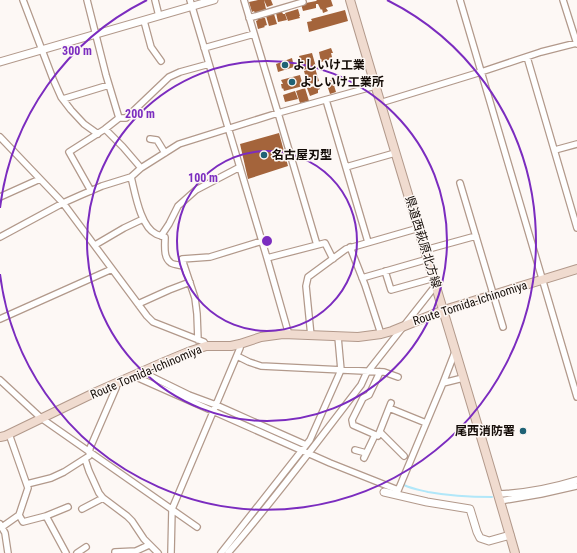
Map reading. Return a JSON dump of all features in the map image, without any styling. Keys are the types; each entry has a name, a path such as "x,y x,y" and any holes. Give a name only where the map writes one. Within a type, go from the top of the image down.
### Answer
{"main road":[{"name":"県道西萩原北方線","path":"350,0 395,153 444,310 515,553"},
{"name":"Route Tomida-Ichinomiya","path":"0,437 117,383 188,352 206,346 231,346 266,336 283,334 358,337 380,334 444,310 577,269"}],"street":[{"path":"23,0 53,79 63,99 84,124 98,134"},
{"path":"87,0 109,86 119,118"},
{"path":"155,0 159,16"},
{"path":"0,62 144,21 191,3 214,0"},
{"path":"244,0 317,245"},
{"path":"460,0 577,397"},
{"path":"380,103 527,57 577,44 563,0"},
{"path":"249,18 303,2"},
{"path":"191,3 289,335"},
{"path":"144,21 151,47 161,61"},
{"path":"204,48 254,34"},
{"path":"527,57 577,228"},
{"path":"91,191 68,152 98,134 119,118 126,118 169,77 180,72 209,64"},
{"path":"63,99 109,86"},
{"path":"0,237 63,203 130,176 179,144 375,86"},
{"path":"326,100 368,242"},
{"path":"105,129 141,168"},
{"path":"0,137 63,203 147,316 153,322 204,342 206,346"},
{"path":"150,139 158,140 165,153"},
{"path":"554,150 577,144"},
{"path":"346,167 395,153"},
{"path":"161,236 178,206 196,190 240,167"},
{"path":"130,176 143,219 150,229 165,237 164,248 166,258 171,263 184,266"},
{"path":"0,197 40,178"},
{"path":"460,183 504,327"},
{"path":"95,245 143,219"},
{"path":"311,336 306,286 308,277 346,249 418,228"},
{"path":"425,250 476,236"},
{"path":"198,340 194,298 182,259 210,257 262,241"},
{"path":"267,258 325,243 333,259"},
{"path":"350,248 362,278 380,334"},
{"path":"362,278 428,259"},
{"path":"0,319 112,269"},
{"path":"385,271 391,290 435,281"},
{"path":"228,553 255,522 361,385 366,374 404,326 435,281"},
{"path":"138,304 190,282"},
{"path":"222,553 310,440 341,370 338,337"},
{"path":"171,553 172,510 237,356 240,344"},
{"path":"397,493 456,351"},
{"path":"237,356 261,366 384,372 398,377"},
{"path":"142,372 302,450 397,493 427,502 470,509 480,538 489,541 510,536"},
{"path":"380,372 369,395 362,398 352,420 353,425 377,433 404,456"},
{"path":"134,376 306,445"},
{"path":"442,383 463,378"},
{"path":"0,380 41,418 197,527"},
{"path":"27,484 51,478 64,472 89,456 90,448 117,383"},
{"path":"355,450 365,456 390,405 426,423"},
{"path":"8,553 3,539 5,533 1,525 19,514 28,488 9,434"},
{"path":"85,459 99,494 127,516 144,540 158,553"},
{"path":"499,498 548,488 577,480"},
{"path":"499,498 541,494 577,486"},
{"path":"384,492 397,493"},
{"path":"82,509 103,498"},
{"path":"19,514 23,522 46,516 68,507"},
{"path":"46,516 62,550 66,553"},
{"path":"115,552 136,551 149,545"},
{"path":"77,553 86,546"}],"building":[{"path":"264,0 266,9 255,13 254,11 252,12 249,2"},
{"path":"264,0 271,0 273,5 267,7"},
{"path":"317,0 331,0 333,6 326,8 328,11 323,13 318,4 316,4 316,8 303,11 301,4"},
{"path":"298,9 300,18 288,21 285,13"},
{"path":"345,10 348,21 309,32 307,22 312,21 311,19"},
{"path":"279,12 285,14 287,20 278,22 276,13"},
{"path":"274,14 277,24 269,26 266,16"},
{"path":"265,18 267,25 258,29 257,19"},
{"path":"331,48 333,53 331,53 331,59 321,62 319,52"},
{"name":"よしいけ工業所","path":"312,53 316,67 303,70 299,56"},
{"name":"よしいけ工業","path":"292,58 294,67 278,72 276,64"},
{"name":"よしいけ工業所","path":"315,68 319,81 308,85 304,71"},
{"name":"よしいけ工業所","path":"300,75 303,86 284,91 283,88 282,89 281,84 283,84 281,80"},
{"path":"334,79 335,82 333,82 336,92 330,94 326,82"},
{"path":"319,85 320,89 318,90 318,93 310,96 307,88"},
{"path":"305,88 309,101 300,103 296,91"},
{"path":"295,91 298,99 285,102 283,95"},
{"name":"名古屋刃型","path":"279,133 288,166 248,179 240,144"}],"waterway":[{"path":"404,485 428,492 492,497"},
{"path":"508,497 515,496"}],"place":[{"name":"よしいけ工業","path":"285,65"},
{"name":"よしいけ工業所","path":"292,82"},
{"name":"名古屋刃型","path":"264,155"},
{"name":"尾西消防署","path":"523,431"}]}
